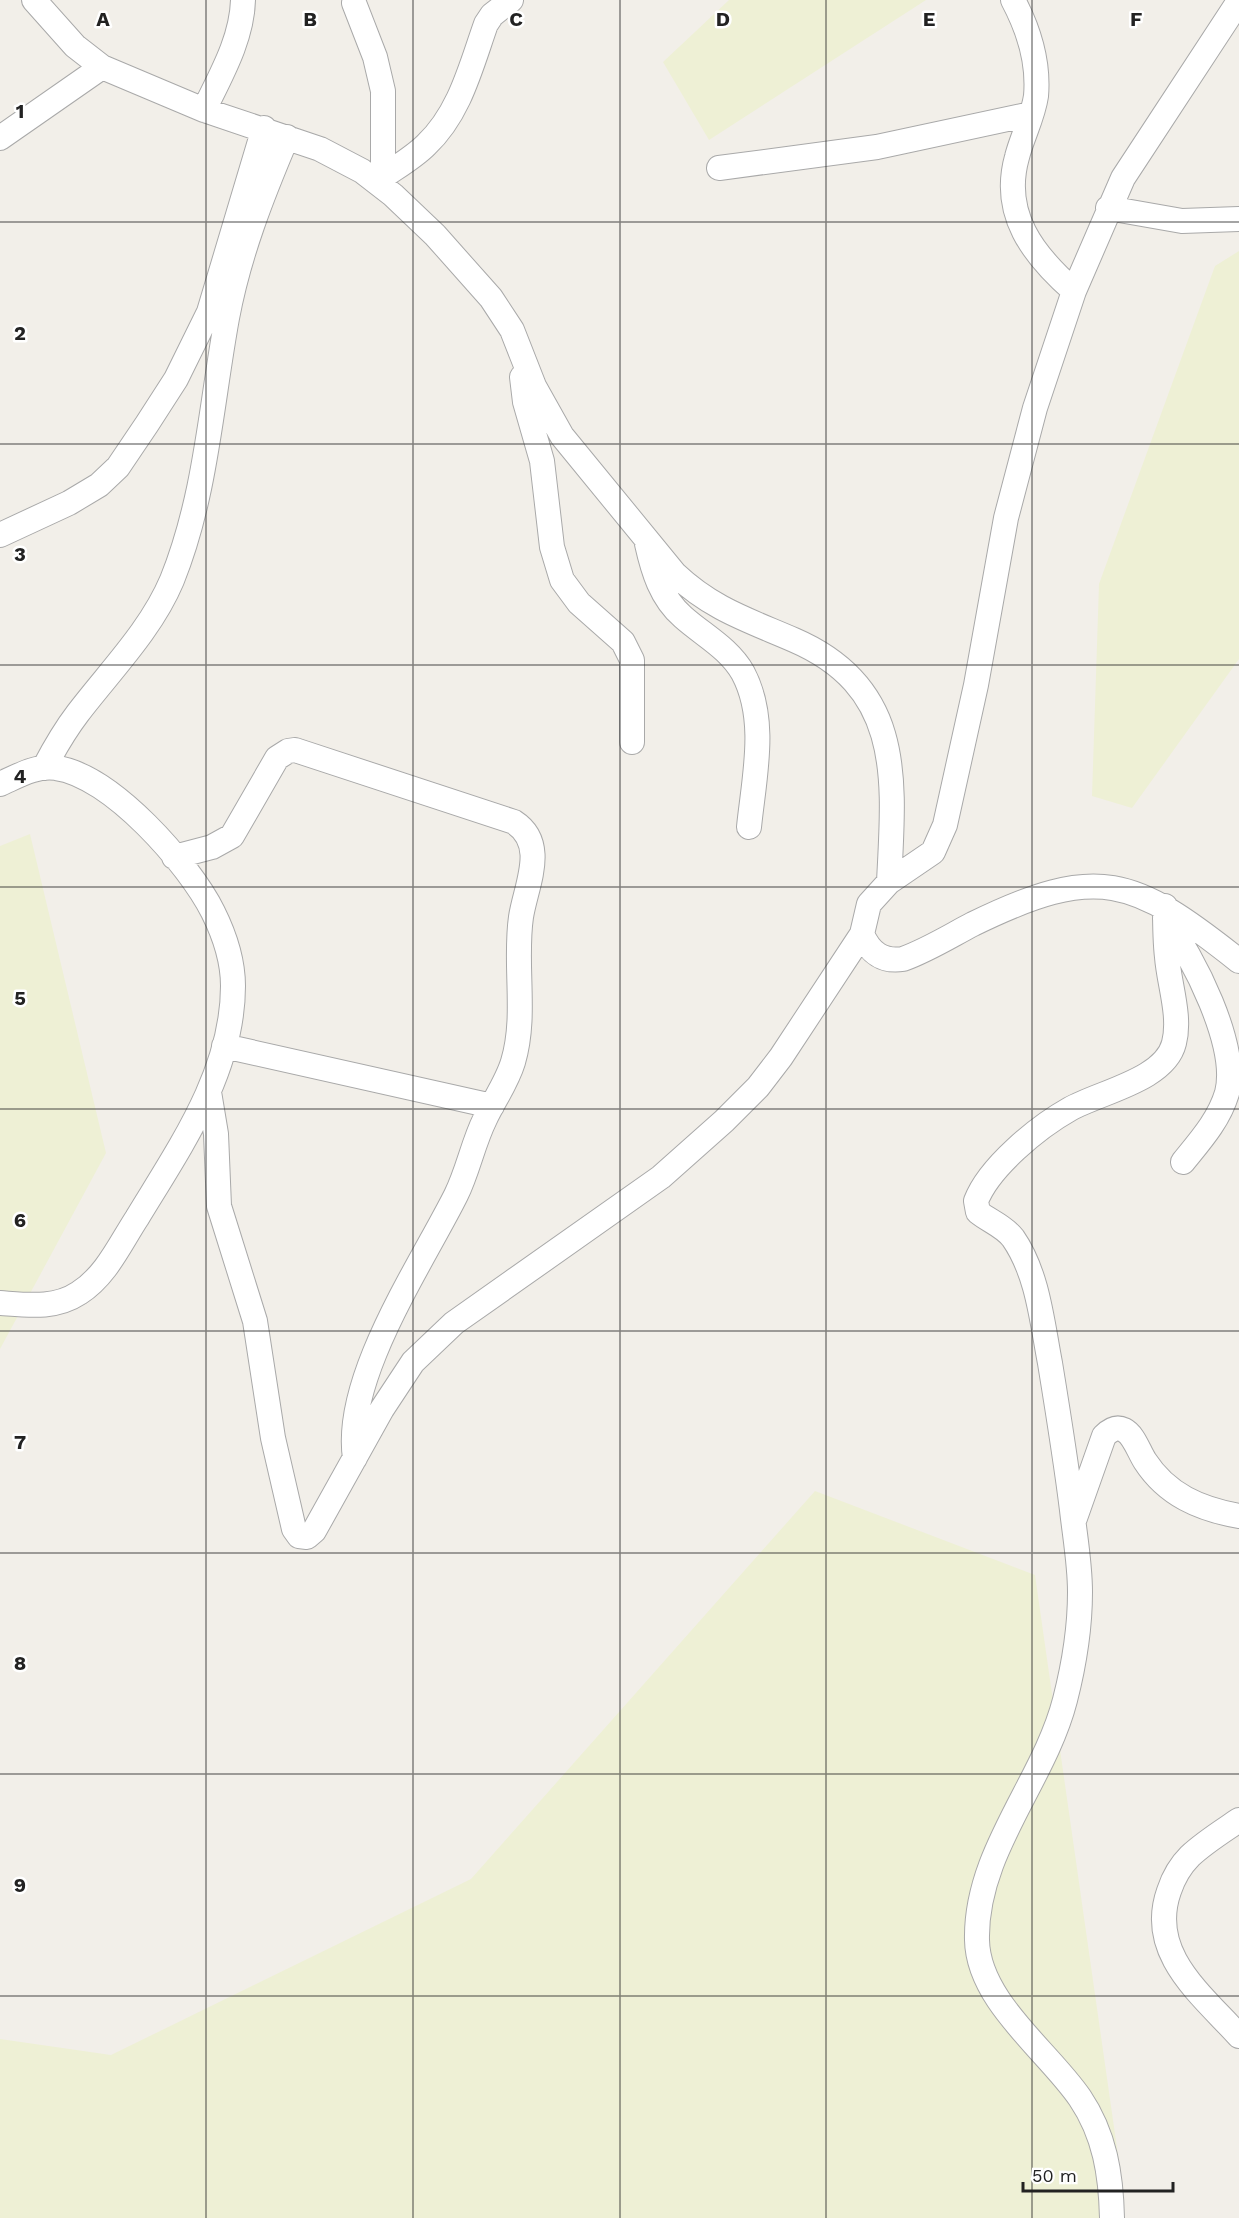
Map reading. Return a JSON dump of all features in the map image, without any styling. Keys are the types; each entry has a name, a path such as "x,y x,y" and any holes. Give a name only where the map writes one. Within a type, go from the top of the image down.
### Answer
{"street":[{"path":"34,0 75,46 102,67 204,110 287,137 380,178 465,266 507,322 534,386 562,436 675,573 709,602 725,612 817,650 852,678 866,696 889,752 893,781 889,882"},
{"path":"204,110 229,58 238,31 243,0"},
{"path":"380,178 424,147 441,129 456,104 486,24 492,15 511,0"},
{"path":"1013,0 1027,32 1035,63 1035,98 1016,160 1012,186 1014,210 1022,232 1035,250 1052,271 1074,291"},
{"path":"209,1092 216,1134 219,1206 255,1321 276,1454 294,1529 299,1536 307,1537 314,1531 400,1380 432,1343 454,1323 660,1177 758,1087 862,934 869,904 889,882 933,852 945,825 976,685 1011,497 1035,408 1074,291 1108,208 1139,151 1239,1"},
{"path":"354,3 375,57 383,91 380,178"},
{"path":"0,138 102,67"},
{"path":"719,168 877,147 1031,114"},
{"path":"0,535 62,507 99,486 118,466 153,415 189,355 209,312 264,128"},
{"path":"44,768 66,730 129,649 171,582 194,509 234,287 250,227 287,137"},
{"path":"1108,208 1182,221 1239,219"},
{"path":"523,356 523,389 542,460 557,566 570,592 628,650 633,673 632,742"},
{"path":"645,539 655,578 674,608 726,652 743,674 753,705 758,746 748,827"},
{"path":"174,857 212,847 232,836 278,758 288,751 302,752 521,826 531,838 534,851 519,931 518,1036 513,1062 492,1106 462,1181 406,1286 376,1349 355,1424 353,1442 355,1459"},
{"path":"0,784 30,771 44,768 71,772 102,788 129,808 174,857 213,911 230,959 233,984 232,1006 224,1047 209,1092 194,1123 111,1260 89,1287 62,1302 50,1305 0,1304"},
{"path":"862,934 870,950 885,959 894,960 913,956 1028,899 1065,888 1097,885 1141,894 1239,961"},
{"path":"1165,912 1206,990 1224,1045 1229,1078 1227,1091 1217,1116 1183,1162"},
{"path":"1112,2218 1108,2165 1095,2124 1080,2098 994,1992 982,1966 977,1943 978,1916 994,1858 1045,1756 1065,1700 1080,1624 1080,1588 1059,1419 1033,1283 1023,1256 1012,1237 978,1212 976,1201 998,1169 1036,1132 1071,1108 1153,1071 1172,1052 1176,1027 1166,954 1165,912"},
{"path":"224,1047 492,1106"},
{"path":"1073,1523 1104,1436 1112,1429 1119,1428 1128,1432 1154,1473 1175,1493 1195,1505 1239,1516"},
{"path":"1239,1820 1190,1856 1173,1880 1163,1907 1163,1934 1172,1958 1239,2036"}],"green space":[{"path":"729,0 926,0 709,140 663,62"},
{"path":"1239,251 1239,659 1132,808 1092,796 1099,584 1215,266"},
{"path":"30,834 106,1153 0,1349 0,846"},
{"path":"815,1491 1035,1575 1119,2162 1119,2218 0,2218 0,2039 111,2055 471,1879"}]}
